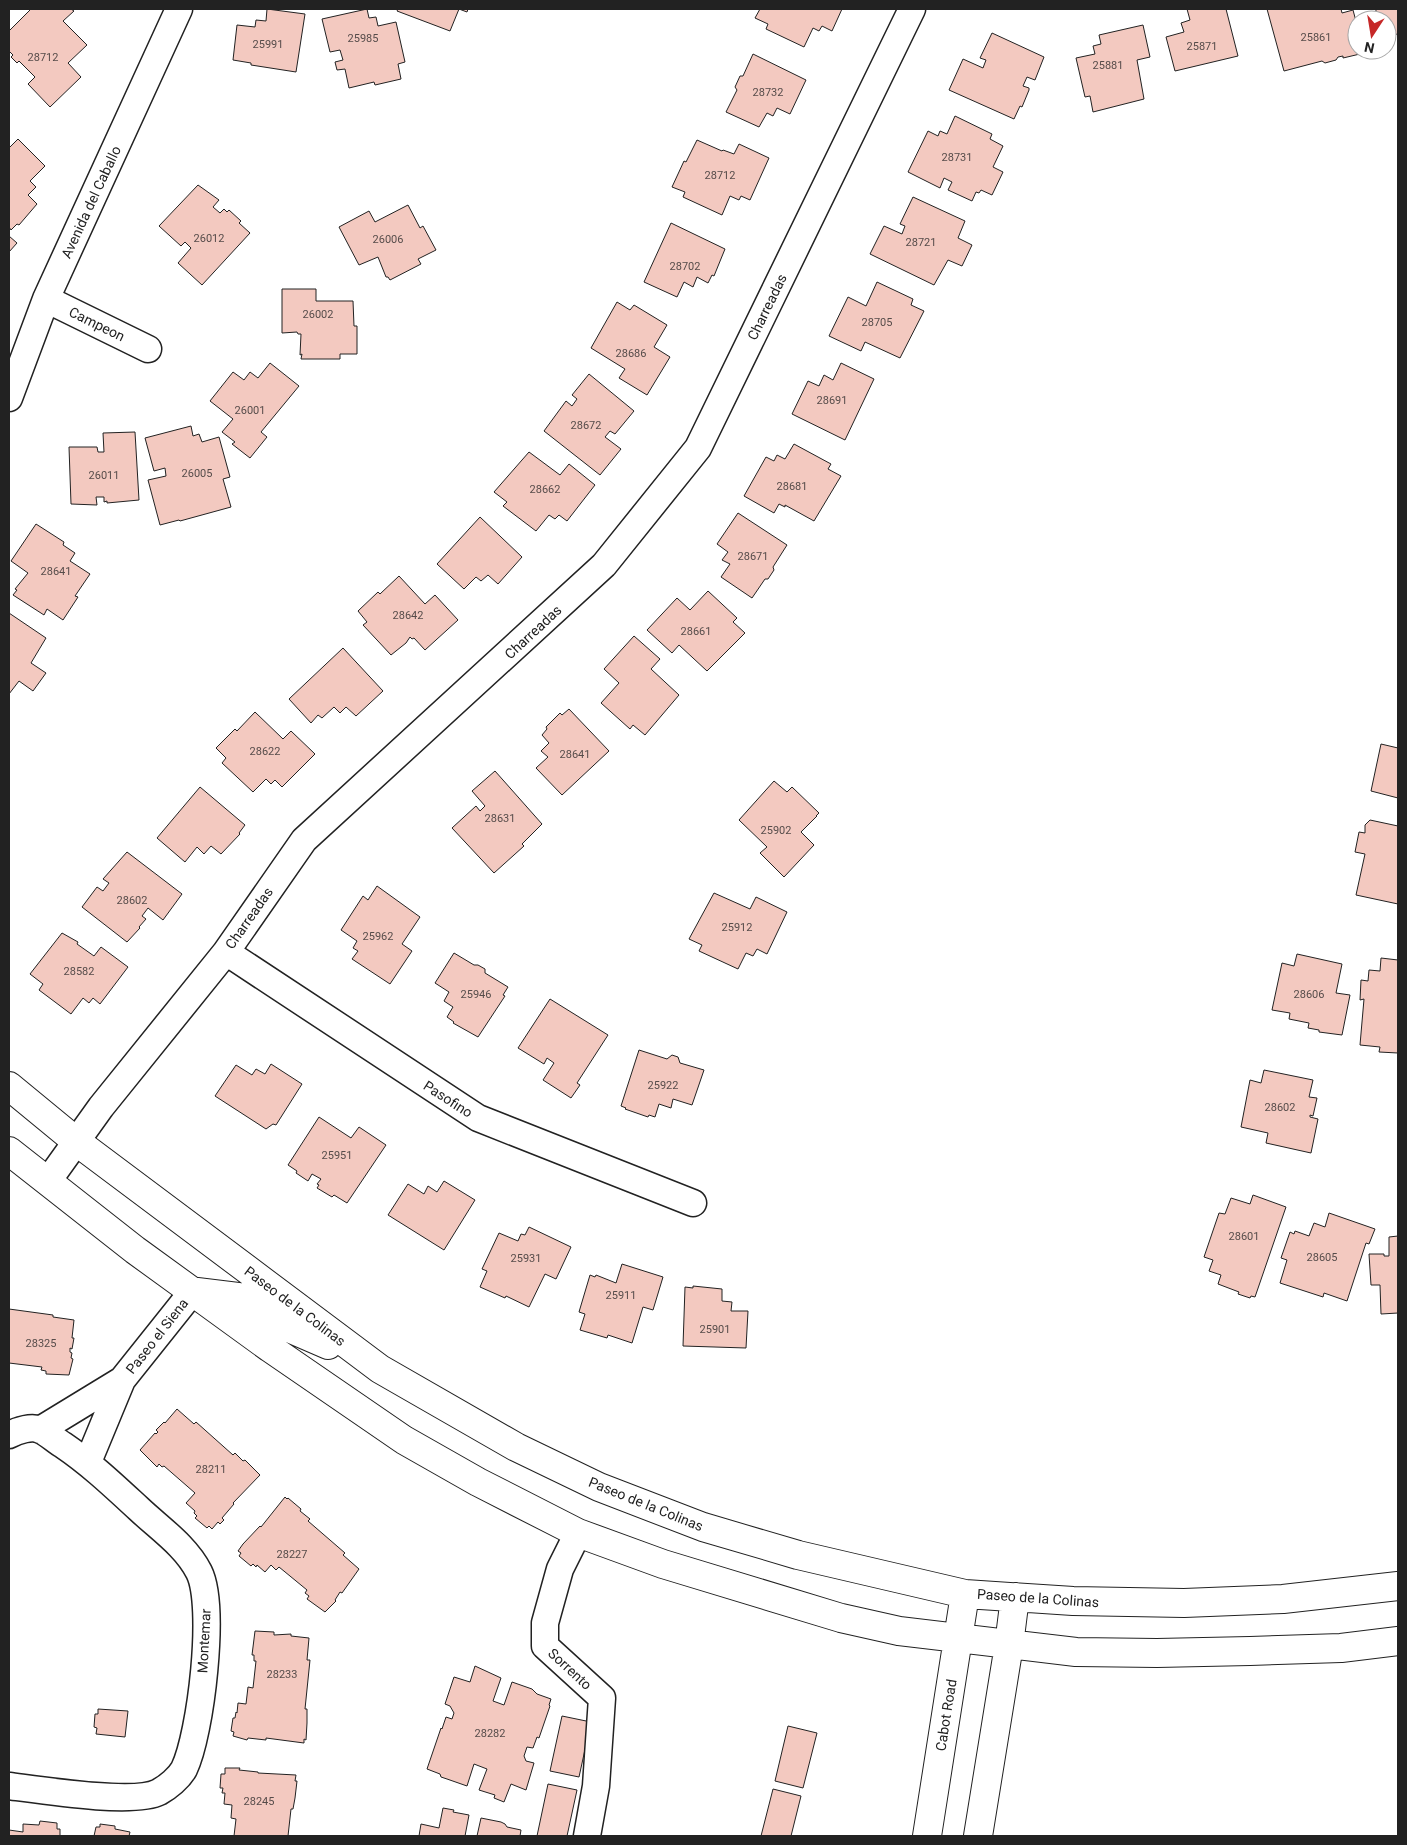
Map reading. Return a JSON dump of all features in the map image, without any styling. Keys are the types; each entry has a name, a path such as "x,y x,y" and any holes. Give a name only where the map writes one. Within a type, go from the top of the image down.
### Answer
{"main road":[{"name":"Paseo de la Colinas","path":"9,1086 76,1142 380,1369 516,1447 599,1487 703,1527 798,1555 965,1594 1097,1602 1184,1603 1283,1599 1398,1586"},
{"path":"9,1151 135,1250 270,1348 404,1440 478,1482 578,1533 663,1564 841,1618 899,1631 1009,1645 1076,1652 1157,1653 1341,1648 1398,1641"},
{"path":"193,1291 246,1298 291,1328 380,1369"},
{"name":"Cabot Road","path":"927,1836 965,1594"},
{"path":"978,1836 1009,1645 1015,1596"}],"street":[{"name":"Avenida del Caballo","path":"9,398 46,299 179,9"},
{"name":"Charreadas","path":"48,1181 101,1107 226,952 304,840 604,565 698,448 912,9"},
{"name":"Campeon","path":"46,299 148,349"},
{"name":"Pasofino","path":"226,952 478,1118 693,1203"},
{"name":"Paseo el Siena","path":"88,1462 122,1380 193,1291"},
{"name":"Paseo el Siena","path":"40,1430 122,1380"},
{"path":"9,1435 16,1431 27,1429 40,1430"},
{"name":"Montemar","path":"9,1786 68,1794 124,1797 158,1793 172,1784 184,1771 195,1737 207,1627 204,1585 198,1572 178,1544 88,1462 40,1430"},
{"name":"Sorrento","path":"578,1533 560,1569 545,1623 545,1630 546,1646 602,1698 596,1786 587,1836"}],"building":[{"path":"31,9 71,9 74,11 63,21 87,45 68,63 81,77 50,107 28,84 35,77 19,61 17,63 11,57 13,55 9,51 9,31"},
{"path":"267,9 305,14 296,72 251,65 251,63 233,60 237,25 255,27 256,20 266,21"},
{"path":"367,9 369,18 376,17 378,26 396,22 405,62 398,64 401,79 375,85 374,82 349,88 345,69 337,70 335,62 343,60 340,50 330,52 322,19"},
{"path":"398,9 459,9 450,31 397,11"},
{"path":"760,9 842,9 832,31 822,26 819,31 813,28 804,47 766,29 768,24 755,18"},
{"path":"1187,9 1226,9 1238,56 1175,71 1166,37 1184,32 1181,23 1190,20"},
{"path":"1267,9 1341,9 1342,13 1347,12 1347,57 1338,57 1336,60 1325,63 1322,61 1284,71"},
{"path":"1398,9 1398,33 1397,10 1376,10"},
{"path":"1143,25 1150,57 1137,60 1144,99 1093,112 1090,96 1085,97 1076,58 1095,54 1093,46 1101,44 1099,35"},
{"path":"992,33 1044,57 1035,80 1027,77 1023,86 1029,88 1029,90 1022,107 1020,106 1014,119 949,90 963,59 983,68 986,60 980,58"},
{"path":"753,54 806,80 790,114 777,108 773,116 767,113 759,127 726,112 737,90 735,87 740,76 743,76"},
{"path":"955,116 992,134 990,139 1003,146 993,167 1003,172 992,195 981,190 979,193 976,192 972,201 948,190 952,182 944,178 940,188 908,172 928,131 938,136 940,131 947,134"},
{"path":"18,139 45,166 30,181 36,187 28,195 37,204 19,225 17,224 11,230 9,227 9,148"},
{"path":"697,140 734,154 739,144 769,158 750,200 741,196 739,200 730,196 722,215 683,197 685,192 672,187 684,161 686,162"},
{"path":"198,185 219,200 213,207 220,213 224,209 227,212 229,210 250,233 202,285 178,263 191,248 185,242 181,246 159,226"},
{"path":"913,197 965,221 958,238 972,245 962,266 948,260 934,285 870,254 884,226 902,234 905,226 900,224"},
{"path":"408,205 420,228 423,226 436,250 418,259 421,264 390,280 386,277 378,257 359,265 339,227 369,211 375,222"},
{"path":"671,223 725,249 714,276 712,275 708,283 697,277 693,287 684,282 677,297 644,282"},
{"path":"9,236 17,243 9,252"},
{"path":"877,282 913,299 911,305 924,311 900,358 865,342 861,351 829,336 848,297 866,306"},
{"path":"282,289 316,289 316,301 353,301 354,326 357,326 357,354 340,354 340,359 301,359 301,334 297,332 282,333"},
{"path":"617,302 630,310 634,305 667,325 654,347 670,357 647,395 619,378 625,369 591,348"},
{"path":"270,363 299,386 261,432 267,437 250,458 232,444 235,442 222,432 233,419 210,401 233,372 244,380 250,372 258,378"},
{"path":"841,363 874,379 845,440 792,414 808,381 819,386 824,375 833,380"},
{"path":"589,374 634,411 615,434 610,431 605,437 621,449 600,475 544,431 566,401 572,406 577,399 572,395"},
{"path":"191,426 193,436 199,434 202,442 219,437 230,477 223,479 231,507 160,525 148,480 166,476 165,468 154,471 145,438"},
{"path":"135,432 139,500 107,503 107,501 104,502 104,497 96,497 97,505 71,504 69,447 97,447 98,452 104,452 103,433"},
{"path":"794,444 831,464 828,469 841,476 814,521 785,505 785,507 779,504 774,513 744,496 766,457 774,461 777,455 785,459"},
{"path":"529,452 560,475 569,464 595,485 567,521 559,515 555,519 549,515 536,531 503,506 507,502 494,492"},
{"path":"738,513 787,545 773,567 774,570 768,579 765,579 752,598 721,577 730,564 722,560 728,552 717,544"},
{"path":"480,517 522,557 498,584 488,575 481,581 476,577 464,589 437,564"},
{"path":"36,524 64,542 63,545 75,553 70,561 90,574 75,596 78,597 63,620 47,609 44,615 13,595 17,590 15,589 28,573 11,561"},
{"path":"399,576 425,604 435,595 458,620 425,650 414,638 410,637 406,643 391,655 363,625 367,622 358,611"},
{"path":"708,591 737,618 733,622 745,633 707,671 679,645 672,653 647,630 677,598 690,610"},
{"path":"9,613 46,638 31,663 46,673 33,691 19,681 9,694"},
{"path":"634,636 660,659 651,669 679,695 645,735 633,725 630,729 601,703 619,683 604,669"},
{"path":"343,648 383,691 356,716 346,707 340,713 334,707 322,718 318,715 311,723 289,699"},
{"path":"569,709 609,751 562,795 536,768 548,757 541,751 549,743 542,735 547,729 546,727 560,713 562,715"},
{"path":"255,712 283,739 291,731 315,754 282,787 275,780 271,784 266,779 253,792 222,763 226,758 216,748 235,729 237,731"},
{"path":"1381,744 1398,748 1398,798 1371,791"},
{"path":"495,771 542,824 522,844 524,846 494,873 452,828 476,806 480,811 485,806 472,791"},
{"path":"774,781 787,792 792,787 819,813 801,832 814,845 784,877 760,853 767,847 739,820"},
{"path":"200,787 245,825 240,834 221,854 211,846 204,854 197,847 185,862 157,838"},
{"path":"1370,820 1398,826 1398,904 1356,895 1365,854 1355,852 1359,832 1365,833 1365,825"},
{"path":"127,852 182,894 163,920 148,908 142,916 146,919 127,942 82,907 97,887 103,891 109,883 103,879"},
{"path":"377,886 420,917 402,944 412,951 390,984 352,959 358,951 353,948 357,941 341,930 363,896 368,900"},
{"path":"714,893 750,909 756,897 787,912 767,954 757,949 753,956 746,953 738,969 699,951 702,945 689,939"},
{"path":"62,933 78,942 77,944 94,956 101,947 128,967 100,1004 93,998 89,1003 83,998 71,1014 39,990 43,984 30,974"},
{"path":"454,953 485,969 485,973 508,987 503,995 505,996 478,1037 453,1023 447,1017 453,1007 444,1001 449,992 435,983"},
{"path":"1297,954 1342,964 1336,993 1350,995 1342,1035 1319,1032 1319,1030 1308,1028 1309,1023 1289,1019 1290,1013 1272,1010 1282,963 1294,966"},
{"path":"1381,958 1398,960 1398,1053 1379,1052 1380,1047 1360,1045 1364,999 1360,1000 1361,980 1368,981 1369,970 1380,971"},
{"path":"550,999 608,1035 577,1083 580,1085 571,1098 543,1080 554,1063 547,1058 544,1064 518,1048"},
{"path":"639,1050 667,1059 672,1055 678,1057 680,1063 704,1070 692,1105 673,1099 671,1108 659,1104 655,1117 649,1115 648,1117 621,1106"},
{"path":"271,1064 302,1084 276,1125 273,1124 266,1129 215,1096 236,1065 252,1075 256,1069 265,1074"},
{"path":"1264,1070 1313,1080 1309,1097 1317,1098 1313,1116 1310,1115 1310,1117 1318,1119 1311,1153 1266,1143 1268,1133 1241,1127 1250,1080 1261,1083"},
{"path":"319,1117 351,1138 359,1127 386,1145 347,1203 317,1188 319,1185 317,1184 321,1179 312,1174 308,1181 288,1165"},
{"path":"444,1181 475,1200 444,1250 388,1215 408,1184 424,1194 428,1186 437,1192"},
{"path":"1253,1195 1286,1207 1255,1297 1251,1296 1250,1298 1218,1284 1221,1275 1209,1271 1213,1260 1204,1257 1219,1213 1225,1214 1231,1198 1250,1204"},
{"path":"1329,1213 1375,1229 1369,1244 1366,1243 1347,1301 1324,1293 1323,1297 1280,1283 1287,1260 1281,1258 1290,1232 1294,1234 1295,1231 1309,1236 1314,1223 1325,1227"},
{"path":"529,1227 571,1247 556,1279 545,1274 529,1307 480,1287 487,1271 482,1269 499,1233 518,1241 521,1234 525,1235"},
{"path":"1398,1236 1398,1313 1381,1314 1380,1285 1371,1285 1369,1254 1389,1256 1389,1237"},
{"path":"622,1264 663,1277 653,1310 643,1307 632,1343 608,1335 607,1338 580,1330 585,1314 579,1312 590,1275 595,1277 596,1275 616,1283"},
{"path":"693,1286 722,1289 722,1301 732,1302 731,1311 748,1311 746,1348 683,1346 685,1287 693,1288"},
{"path":"9,1309 74,1320 72,1338 74,1338 72,1349 70,1348 71,1358 73,1359 69,1375 46,1374 46,1371 41,1370 42,1367 9,1363"},
{"path":"177,1409 194,1424 196,1422 233,1455 235,1453 243,1461 245,1460 260,1475 233,1503 222,1518 224,1520 220,1524 218,1522 212,1529 209,1526 207,1528 195,1518 197,1516 194,1513 195,1511 186,1503 195,1493 164,1466 162,1467 159,1464 157,1467 140,1450 158,1432 156,1430"},
{"path":"285,1497 301,1509 300,1511 310,1519 308,1521 345,1553 343,1555 359,1569 342,1593 340,1592 336,1601 325,1612 307,1599 309,1596 305,1593 307,1590 279,1567 276,1570 271,1565 265,1572 257,1565 256,1567 253,1564 251,1566 239,1556 241,1553 238,1551 243,1544 261,1527"},
{"path":"255,1631 274,1632 274,1635 291,1634 291,1636 309,1638 307,1660 310,1660 305,1709 307,1709 307,1723 306,1740 304,1739 304,1743 266,1738 266,1740 248,1738 247,1740 233,1736 234,1732 231,1731 238,1703 246,1704 248,1687 253,1688 256,1661 254,1661 254,1655 252,1655"},
{"path":"475,1666 501,1678 493,1701 504,1705 512,1682 532,1689 537,1694 551,1699 539,1738 537,1737 533,1748 527,1747 524,1756 526,1761 534,1763 526,1790 511,1784 504,1802 494,1798 495,1795 479,1790 487,1769 474,1764 467,1786 441,1777 440,1774 427,1769 446,1717 452,1719 454,1713 450,1706 445,1704 454,1677 470,1682"},
{"path":"98,1709 128,1711 125,1737 96,1734 97,1728 94,1727 95,1714 98,1714"},
{"path":"562,1716 591,1722 579,1777 550,1771"},
{"path":"788,1726 817,1733 803,1788 775,1781"},
{"path":"225,1768 240,1768 239,1770 258,1773 296,1775 295,1798 293,1809 291,1809 288,1836 234,1836 236,1819 231,1818 232,1805 224,1804 225,1793 222,1793 223,1788 220,1788 221,1774 225,1774"},
{"path":"548,1784 577,1790 567,1836 537,1836"},
{"path":"773,1789 801,1796 791,1836 761,1836"},
{"path":"443,1808 469,1815 465,1836 419,1836 421,1824 439,1828"},
{"path":"481,1818 501,1822 507,1827 521,1830 520,1836 477,1836"},
{"path":"40,1821 57,1823 57,1829 60,1829 60,1836 9,1836 9,1830 23,1832 23,1824 39,1825"},
{"path":"100,1824 115,1826 115,1829 130,1832 129,1836 94,1836 96,1827 100,1827"}]}
